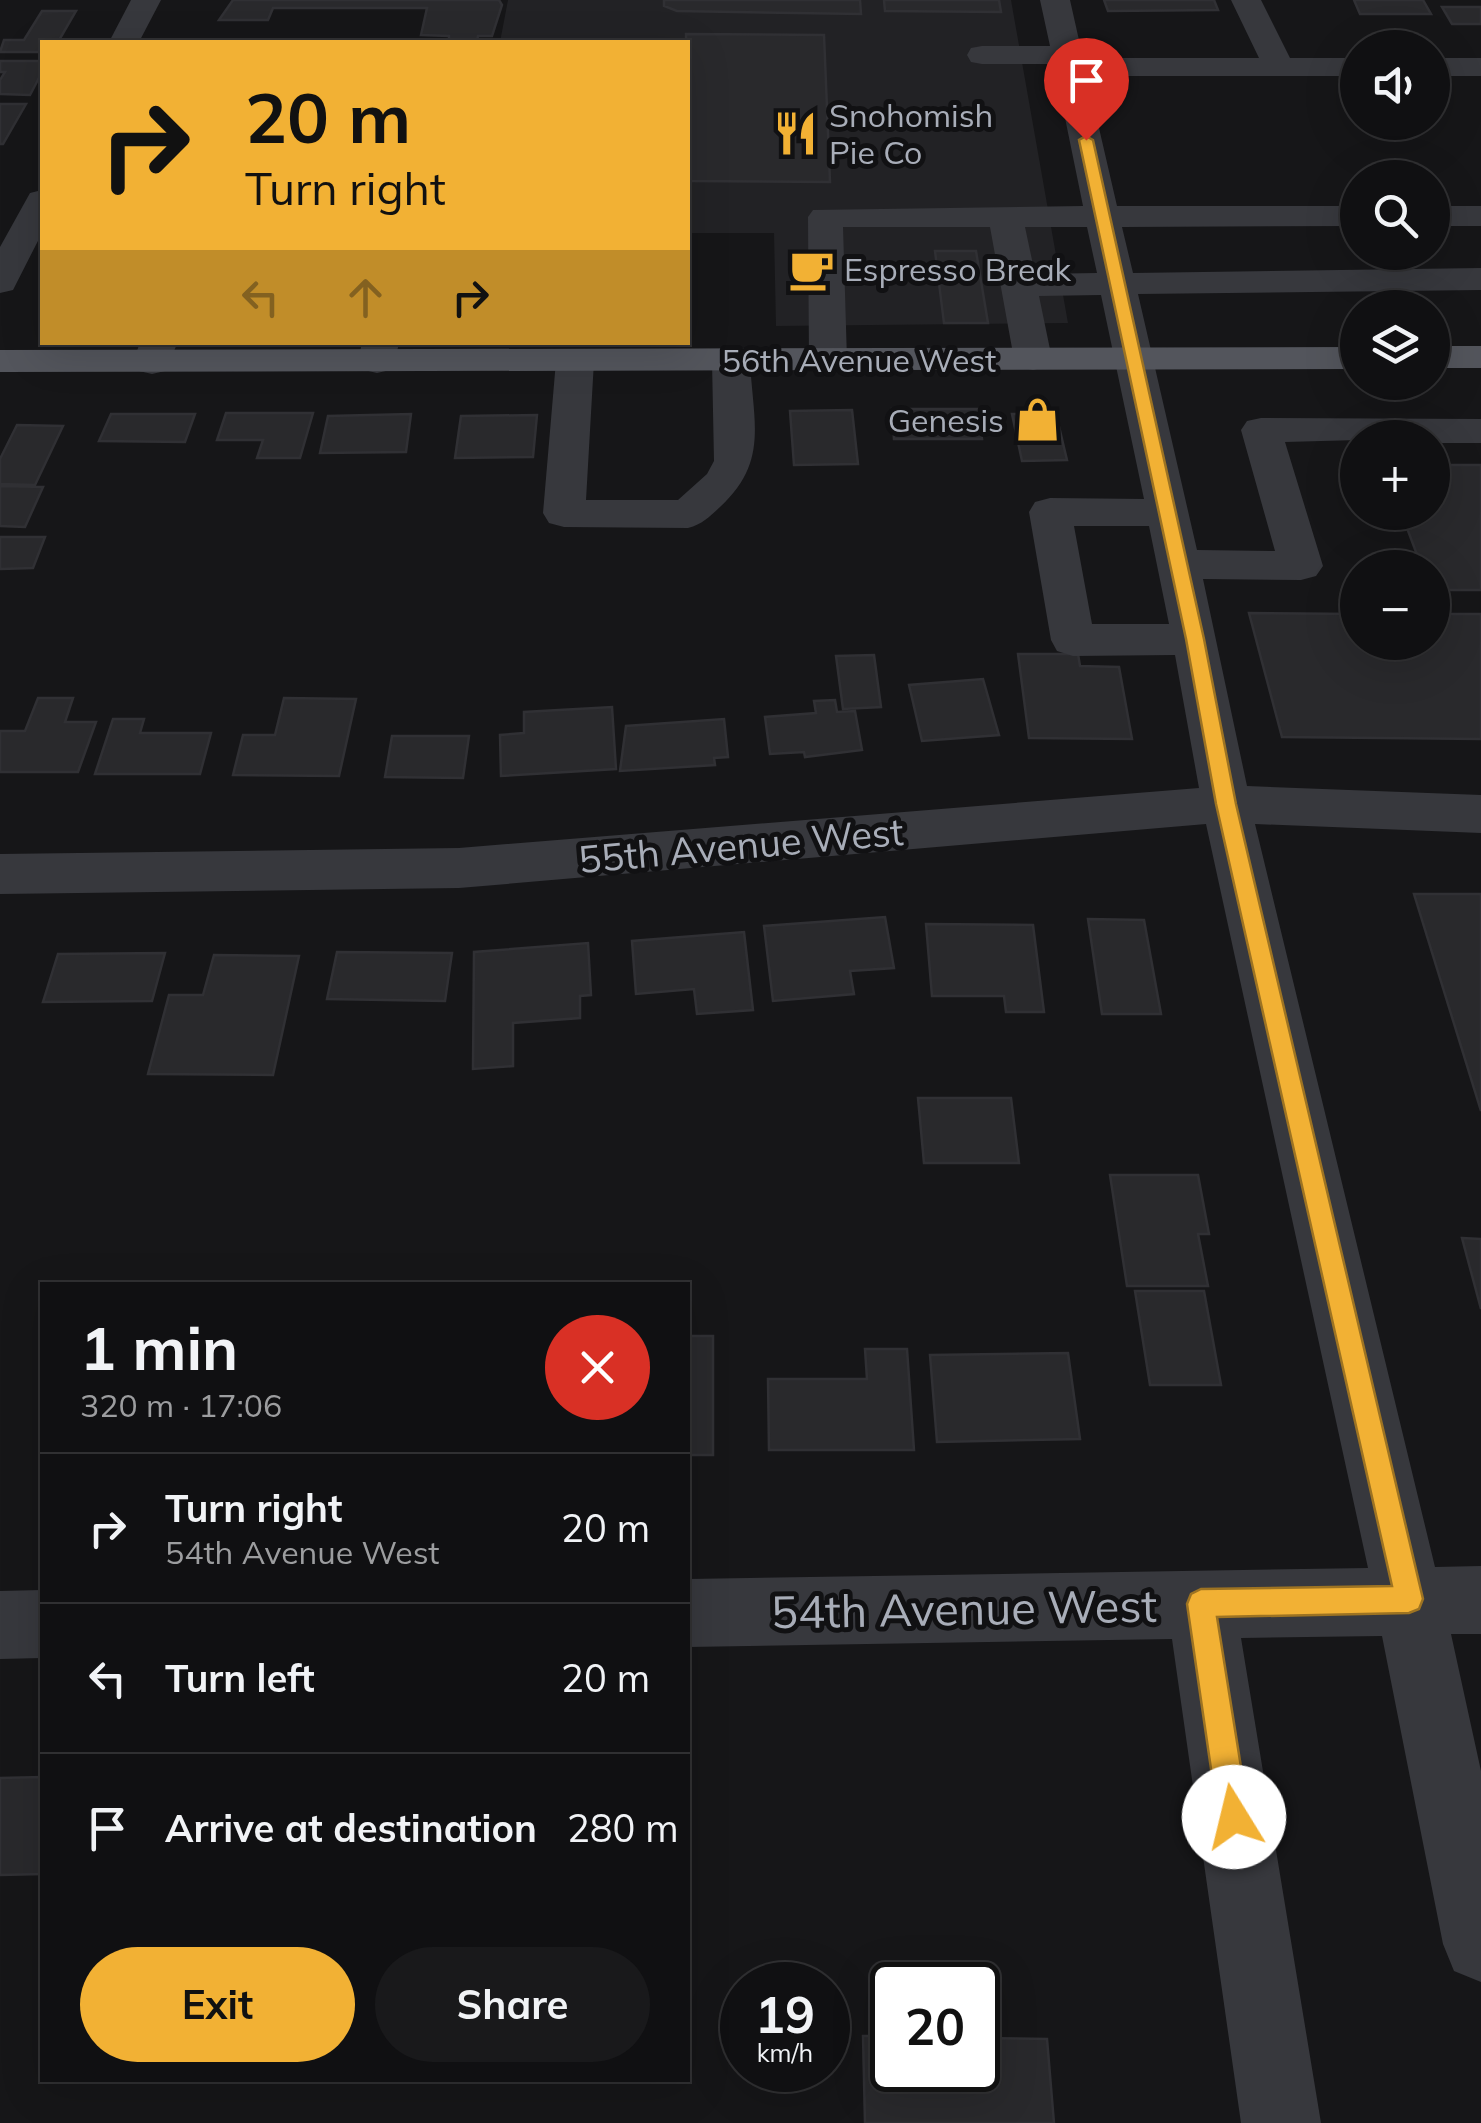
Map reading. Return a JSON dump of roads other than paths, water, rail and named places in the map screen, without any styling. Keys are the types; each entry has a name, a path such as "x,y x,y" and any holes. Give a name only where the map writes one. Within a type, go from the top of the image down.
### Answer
{"main road":[{"name":"56th Avenue West","path":"0,361 156,353 379,352 575,361 731,361 801,341 1033,359 1340,358"},
{"path":"1450,358 1481,357"}],"street":[{"path":"125,40 146,0"},
{"path":"1055,0 1195,639 1226,804 1409,1599 1481,1944"},
{"path":"1246,0 1280,67"},
{"path":"982,55 1068,61 1340,67"},
{"path":"1450,68 1481,68"},
{"path":"809,216 1340,216"},
{"path":"801,341 809,216"},
{"path":"801,341 809,216"},
{"path":"1450,216 1481,216"},
{"path":"1006,218 1033,359"},
{"path":"1170,218 1190,283"},
{"path":"0,282 32,219"},
{"path":"1019,285 1190,283 1361,270"},
{"path":"1435,270 1481,279"},
{"path":"575,361 564,513 688,514 724,481 734,460 731,361"},
{"path":"1178,564 1301,566 1261,430 1481,431"},
{"path":"1166,513 1050,512 1073,640 1195,639"},
{"name":"55th Avenue West","path":"0,874 459,868 1226,804 1481,814"},
{"name":"54th Avenue West","path":"690,1612 1481,1600"},
{"path":"1201,1604 1280,2123"},
{"path":"0,1625 40,1624"}],"place":[{"name":"Snohomish Pie Co","path":"796,133"},
{"name":"Espresso Break","path":"811,269"},
{"name":"Genesis","path":"1037,420"}]}
